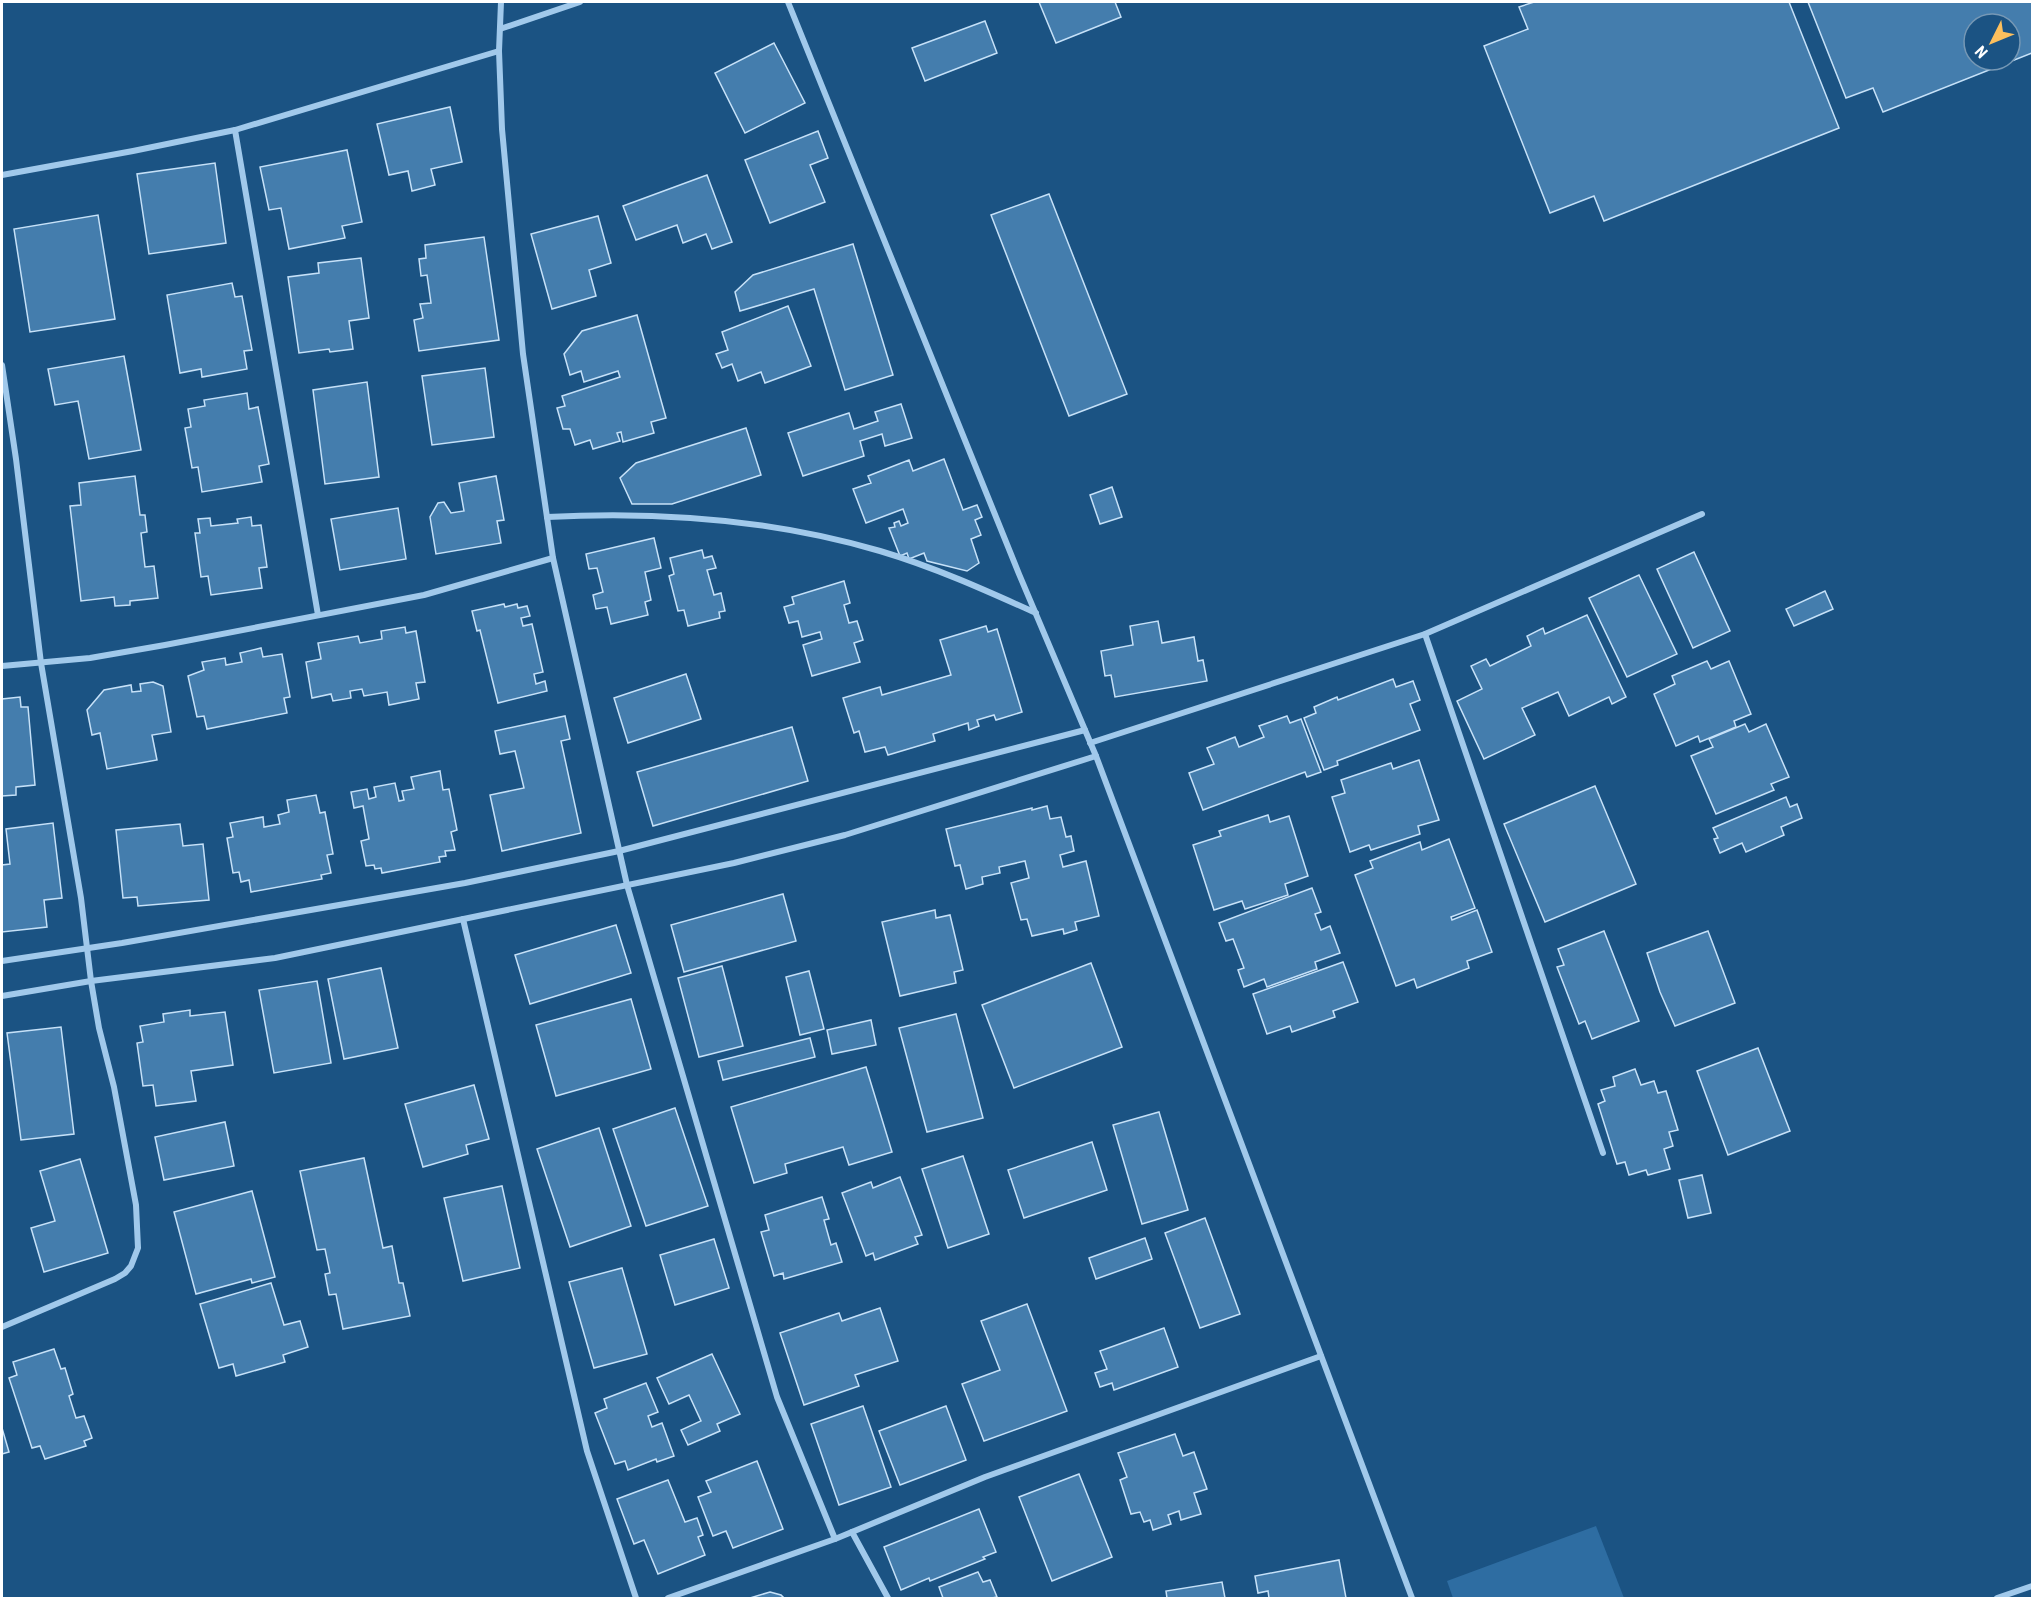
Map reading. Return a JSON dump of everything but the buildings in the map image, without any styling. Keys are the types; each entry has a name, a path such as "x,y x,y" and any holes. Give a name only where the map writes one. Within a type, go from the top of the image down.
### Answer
{"street":[{"path":"501,2 502,129 523,354 554,558 627,885 777,1397 835,1539"},
{"path":"500,29 580,2"},
{"path":"788,2 1096,756 1412,1599"},
{"path":"2,176 235,130 500,51"},
{"path":"235,130 318,615"},
{"path":"2,365 41,663 69,819 90,981 114,1087 136,1205 138,1248 131,1266 115,1279 2,1327"},
{"path":"547,517 659,514 770,526 825,537 890,555 985,590 1036,613"},
{"path":"1090,742 1425,634 1702,514"},
{"path":"2,666 90,658 424,595 554,558"},
{"path":"1425,634 1603,1154"},
{"path":"2,961 86,949 465,884 618,851 1085,730"},
{"path":"2,996 90,981 275,958 734,863 845,835 1096,756"},
{"path":"464,919 587,1451 636,1599"},
{"path":"668,1599 835,1539 985,1477 1321,1356"},
{"path":"852,1532 888,1599"},
{"path":"1997,1599 2032,1586"}],"shaded area":[{"path":"1596,1526 1624,1598 1453,1598 1447,1581"}]}
